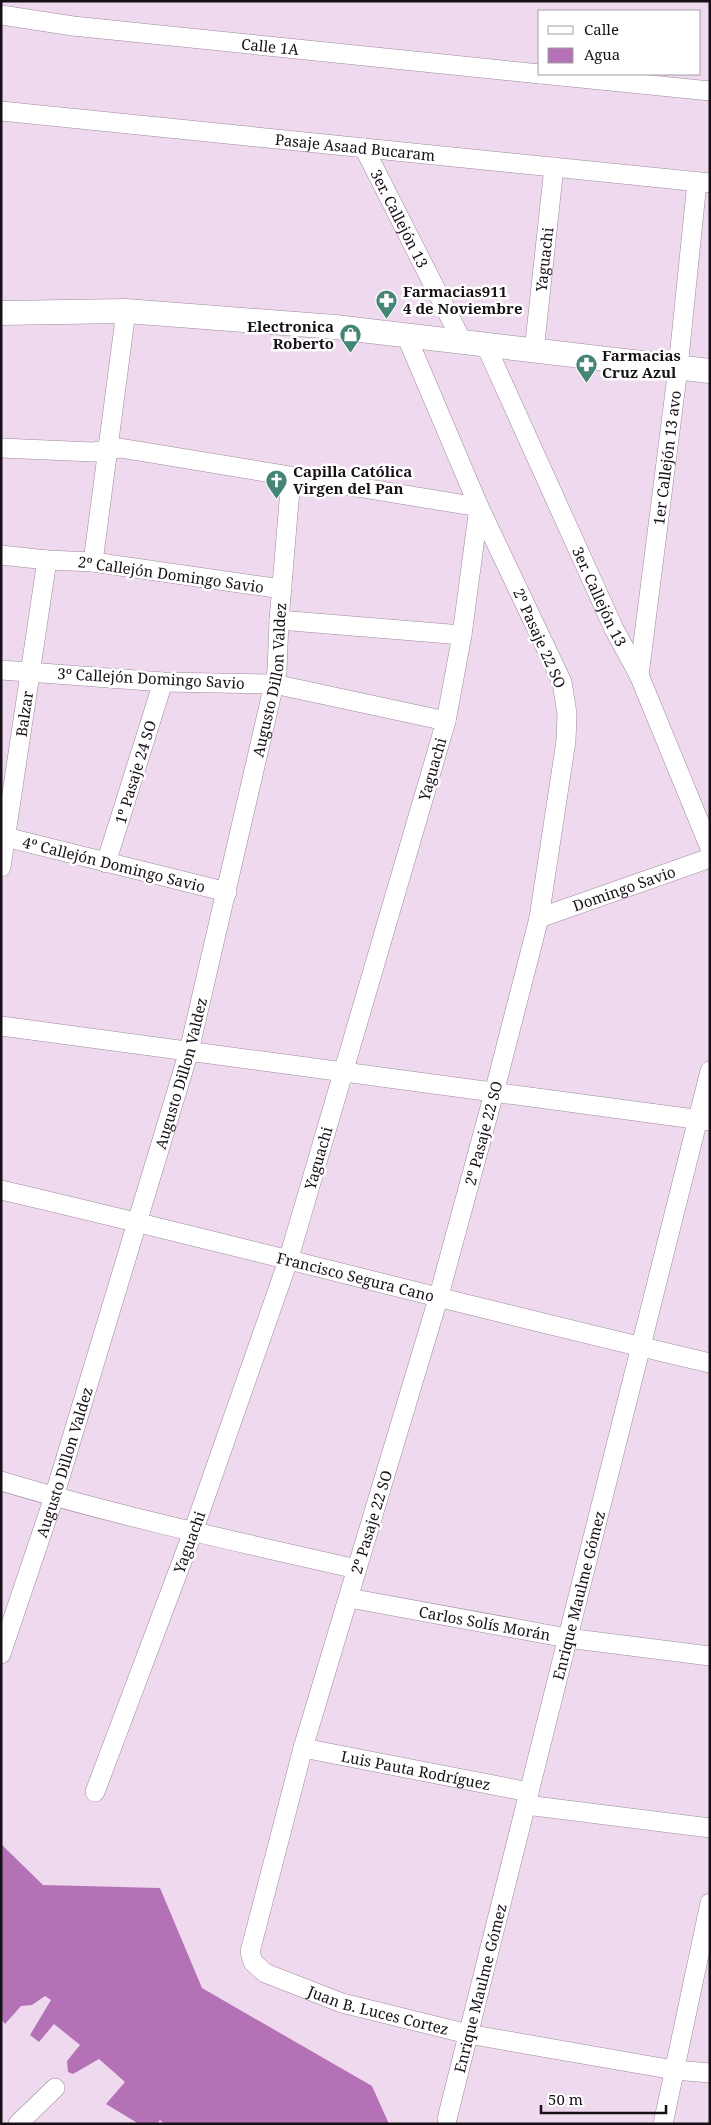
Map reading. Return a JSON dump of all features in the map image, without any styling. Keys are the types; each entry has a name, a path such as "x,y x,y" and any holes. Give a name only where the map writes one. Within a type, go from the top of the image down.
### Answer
{"street":[{"name":"Calle 1A","path":"1,15 73,26 538,74"},
{"name":"Calle 1A","path":"550,75 710,91"},
{"name":"Pasaje Asaad Bucaram","path":"1,111 703,182"},
{"name":"3er. Callejón 13","path":"364,148 463,343"},
{"name":"Yaguachi","path":"534,351 554,167"},
{"name":"1er Callejón 13 avo","path":"639,675 703,182"},
{"path":"1,313 126,311 335,327 710,371"},
{"path":"93,562 126,311"},
{"name":"2º Pasaje 22 SO","path":"251,1941 303,1748 438,1299 494,1092 539,918 566,741 566,700 562,682 479,507 406,335"},
{"name":"3er. Callejón 13","path":"486,346 614,629 639,675 710,848"},
{"path":"1,448 93,452 120,448 291,478 479,507"},
{"name":"Augusto Dillon Valdez","path":"1,1654 54,1497 189,1051 274,684 278,660 279,620 291,478"},
{"name":"Yaguachi","path":"95,1792 193,1532 288,1261 446,721 462,635 479,507"},
{"name":"2º Callejón Domingo Savio","path":"1,555 93,562 282,589"},
{"name":"Balzar","path":"1,867 4,836 47,560"},
{"path":"279,620 462,635"},
{"name":"3º Callejón Domingo Savio","path":"1,670 31,670 163,682 274,684 446,721"},
{"name":"1º Pasaje 24 SO","path":"106,863 163,682"},
{"name":"4º Callejón Domingo Savio","path":"4,836 227,892"},
{"name":"Domingo Savio","path":"539,918 710,858"},
{"path":"1,1026 704,1120"},
{"name":"Enrique Maulme Gómez","path":"447,2119 640,1347 704,1120 710,1071"},
{"name":"Francisco Segura Cano","path":"1,1190 138,1222 438,1299 710,1363"},
{"path":"1,1481 54,1497 193,1532 357,1569"},
{"name":"Carlos Solís Morán","path":"349,1598 567,1638 710,1656"},
{"name":"Luis Pauta Rodríguez","path":"303,1748 527,1799 710,1828"},
{"path":"663,2124 710,1903"},
{"name":"Juan B. Luces Cortez","path":"251,1941 250,1952 253,1962 265,1973 342,2003 468,2034 674,2070 710,2073"},
{"path":"18,2124 55,2088"}],"water":[{"path":"1,1844 43,1885 160,1888 202,1988 372,2086 389,2124 164,2124 160,2120 157,2124 139,2124 106,2104 125,2082 99,2059 73,2074 68,2072 67,2061 80,2045 54,2024 39,2042 30,2035 51,2000 45,1996 32,2005 21,2006 5,2024 1,2019"}],"place":[{"name":"Farmacias911 4 de Noviembre","path":"387,319"},
{"name":"Electronica Roberto","path":"350,354"},
{"name":"Farmacias Cruz Azul","path":"586,383"},
{"name":"Capilla Católica Virgen del Pan","path":"277,499"}]}
